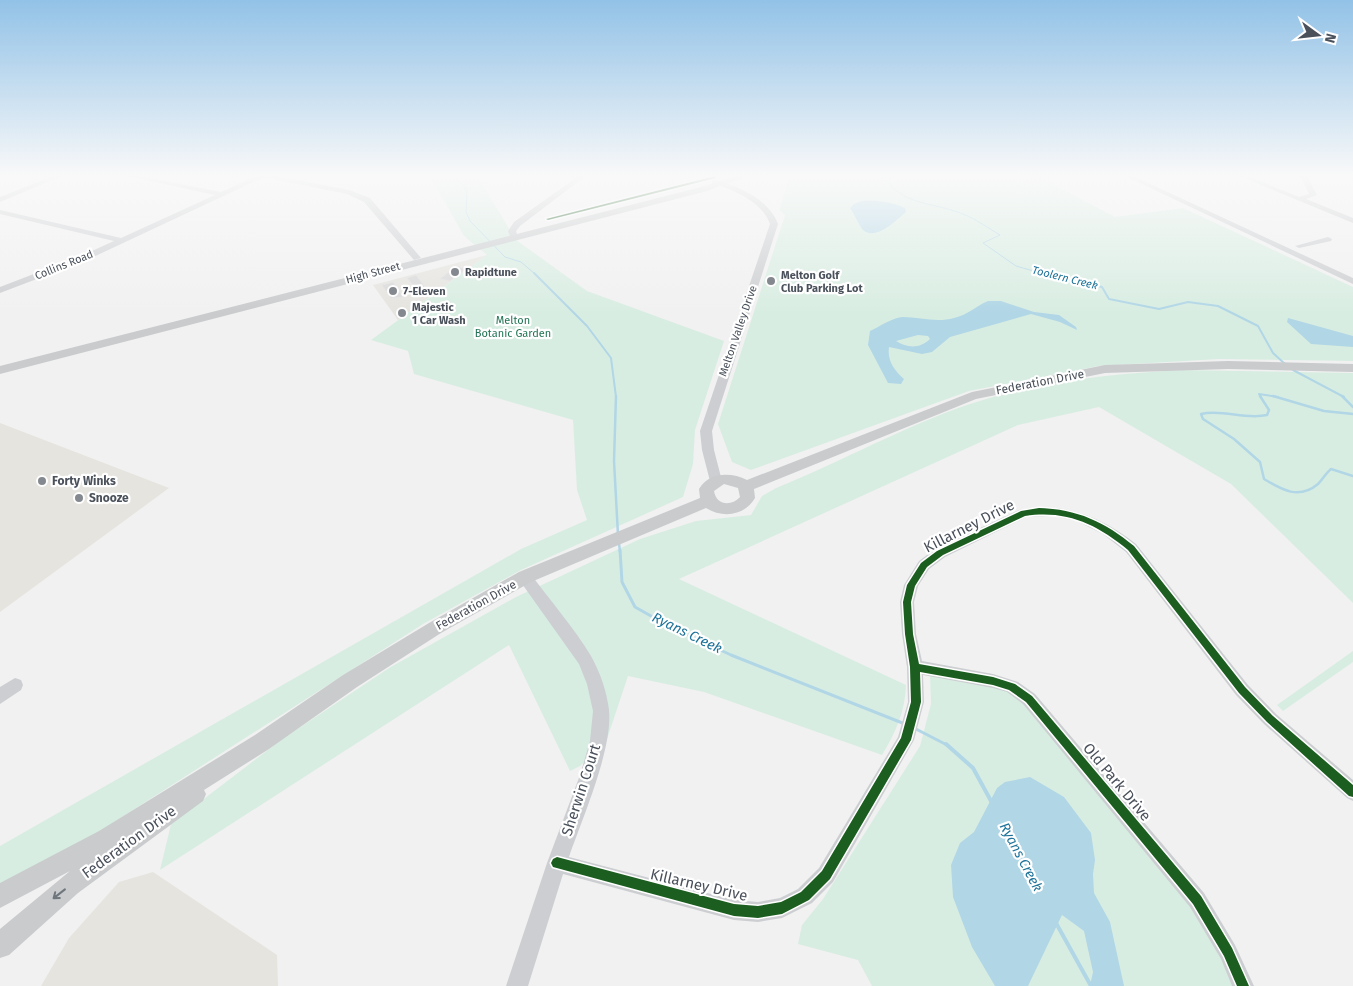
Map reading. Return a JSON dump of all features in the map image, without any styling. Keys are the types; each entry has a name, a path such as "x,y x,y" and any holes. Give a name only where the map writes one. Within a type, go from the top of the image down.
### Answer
{"main road":[{"name":"High Street","path":"0,366 423,264 518,232 564,221"},
{"name":"High Street","path":"518,232 566,221"},
{"name":"High Street","path":"0,370 402,266 435,262 459,251 491,241"},
{"name":"Federation Drive","path":"745,487 972,396 1105,369 1228,365 1353,368"},
{"path":"732,480 745,487 748,492 748,498 738,508 721,509 708,501 705,495 706,490 716,481 732,480"},
{"name":"Federation Drive","path":"0,896 107,839 262,742 350,682 435,628 526,578 618,537 708,501"},
{"name":"Federation Drive","path":"0,946 31,916 70,885 164,817 262,742"}],"street":[{"path":"39,221 121,240"},
{"name":"Collins Road","path":"0,290 86,257 163,221"},
{"path":"385,221 423,264"},
{"path":"518,232 531,221"},
{"name":"Melton Valley Drive","path":"716,481 708,450 706,431 774,224 773,221"},
{"path":"1225,221 1353,280"},
{"path":"1240,228 1252,226 1262,229 1353,271"},
{"path":"1298,246 1328,239"},
{"name":"Killarney Drive","path":"557,863 734,910 758,912 782,908 805,896 826,875 906,740 916,702 915,667 909,634 907,602 911,585 924,565 940,553 1024,513 1049,511 1071,514 1099,525 1131,548 1242,690 1270,719 1353,792"},
{"name":"Sherwin Court","path":"517,986 557,863 589,775 598,741 601,711 595,684 585,660 526,578"},
{"name":"Old Park Drive","path":"915,667 994,681 1012,687 1029,699 1197,900 1228,952 1242,986"},
{"path":"0,696 15,685"}],"shaded area":[{"path":"487,255 398,320 373,285"},
{"path":"0,423 169,488 0,612"},
{"path":"153,872 277,955 278,986 41,986 69,938 119,882"}],"green space":[{"name":"Melton Botanic Garden","path":"455,221 505,221 516,240 587,291 724,341 695,430 693,464 683,497 521,570 423,624 94,835 0,885 0,846 521,549 587,520 577,490 573,420 414,374 408,351 371,340 487,255 464,236"},
{"path":"783,221 1211,221 1353,287 1353,361 1219,359 1099,366 969,391 751,470 732,462 718,424"},
{"path":"1183,370 1353,373 1353,603 1231,484 1099,407 1018,425 679,579 906,685 904,704 899,722 882,755 704,692 628,676 606,742 580,766 570,771 509,645 160,870 171,824 281,740 389,668 516,597 640,539 696,521 751,515 762,496 776,488 897,433 970,404 1049,384 1102,376"},
{"path":"1353,651 1353,662 1283,711 1277,705"},
{"path":"930,675 1005,687 1026,699 1196,913 1223,962 1232,986 872,986 858,960 798,944 802,925 823,899 920,746 931,704"}],"water":[{"path":"857,221 895,221 879,232 867,233"},
{"path":"988,301 1001,301 1034,312 1059,315 1076,327 1077,330 1060,322 1031,314 950,337 932,352 922,354 889,347 889,356 892,364 904,379 901,384 888,383 868,345 870,331 899,317 941,320 954,318 964,315","holes":["918,335 928,336 930,339 918,346 909,346 896,341"]},
{"path":"1288,318 1353,336 1353,347 1311,344 1287,322"},
{"path":"1030,777 1064,797 1091,833 1095,860 1093,874 1094,893 1110,922 1124,986 1090,986 1093,972 1084,931 1062,915 1028,986 995,986 972,947 953,897 951,865 960,843 974,832 997,788 1005,782"}],"building":[{"name":"Rapidtune","path":"456,266 467,269 450,281 440,279"},
{"name":"7-Eleven","path":"416,275 425,287 416,289 407,278"},
{"name":"7-Eleven","path":"393,282 403,297 391,298 382,285"}],"waterway":[{"name":"Ryans Creek","path":"470,221 505,257 521,262 535,274"},
{"name":"Toolern Creek","path":"978,221 1000,235 983,243 1016,266 1044,274"},
{"name":"Toolern Creek","path":"1039,273 1102,287 1109,299 1159,309 1188,302 1218,306 1258,326 1273,353 1285,364"},
{"name":"Ryans Creek","path":"535,274 587,326 611,358 616,397"},
{"name":"Toolern Creek","path":"1293,370 1344,397"},
{"name":"Toolern Creek","path":"1261,397 1259,394 1275,396"},
{"name":"Toolern Creek","path":"1260,396 1269,410 1267,415 1201,414 1203,419 1234,439 1260,462 1264,479 1284,490 1304,492 1311,489 1331,469 1353,476"},
{"name":"Toolern Creek","path":"1275,396 1324,411 1353,414"},
{"name":"Toolern Creek","path":"1342,396 1353,407"},
{"name":"Ryans Creek","path":"616,397 614,461 618,535"},
{"name":"Ryans Creek","path":"619,543 620,552"},
{"name":"Ryans Creek","path":"620,550 622,582 635,607 667,625 731,655 905,724"},
{"name":"Ryans Creek","path":"914,728 947,745"},
{"name":"Ryans Creek","path":"946,744 973,768 991,801"},
{"name":"Ryans Creek","path":"1056,923 1091,986"}],"cycle path":[{"path":"557,863 734,910 758,912 782,908 805,896 826,875 906,740 916,702 915,667 909,634 907,602 911,585 924,565 940,553 1024,513 1039,511 1054,511 1095,523 1108,530 1131,548 1242,690 1270,719 1353,792"},
{"path":"915,667 993,681 1012,687 1029,699 1197,900 1228,952 1243,986"}],"place":[{"name":"Rapidtune","path":"455,272"},
{"name":"Melton Golf Club Parking Lot","path":"771,281"},
{"name":"7-Eleven","path":"393,291"},
{"name":"Majestic 1 Car Wash","path":"402,313"},
{"name":"Forty Winks","path":"42,481"},
{"name":"Snooze","path":"79,498"}]}
